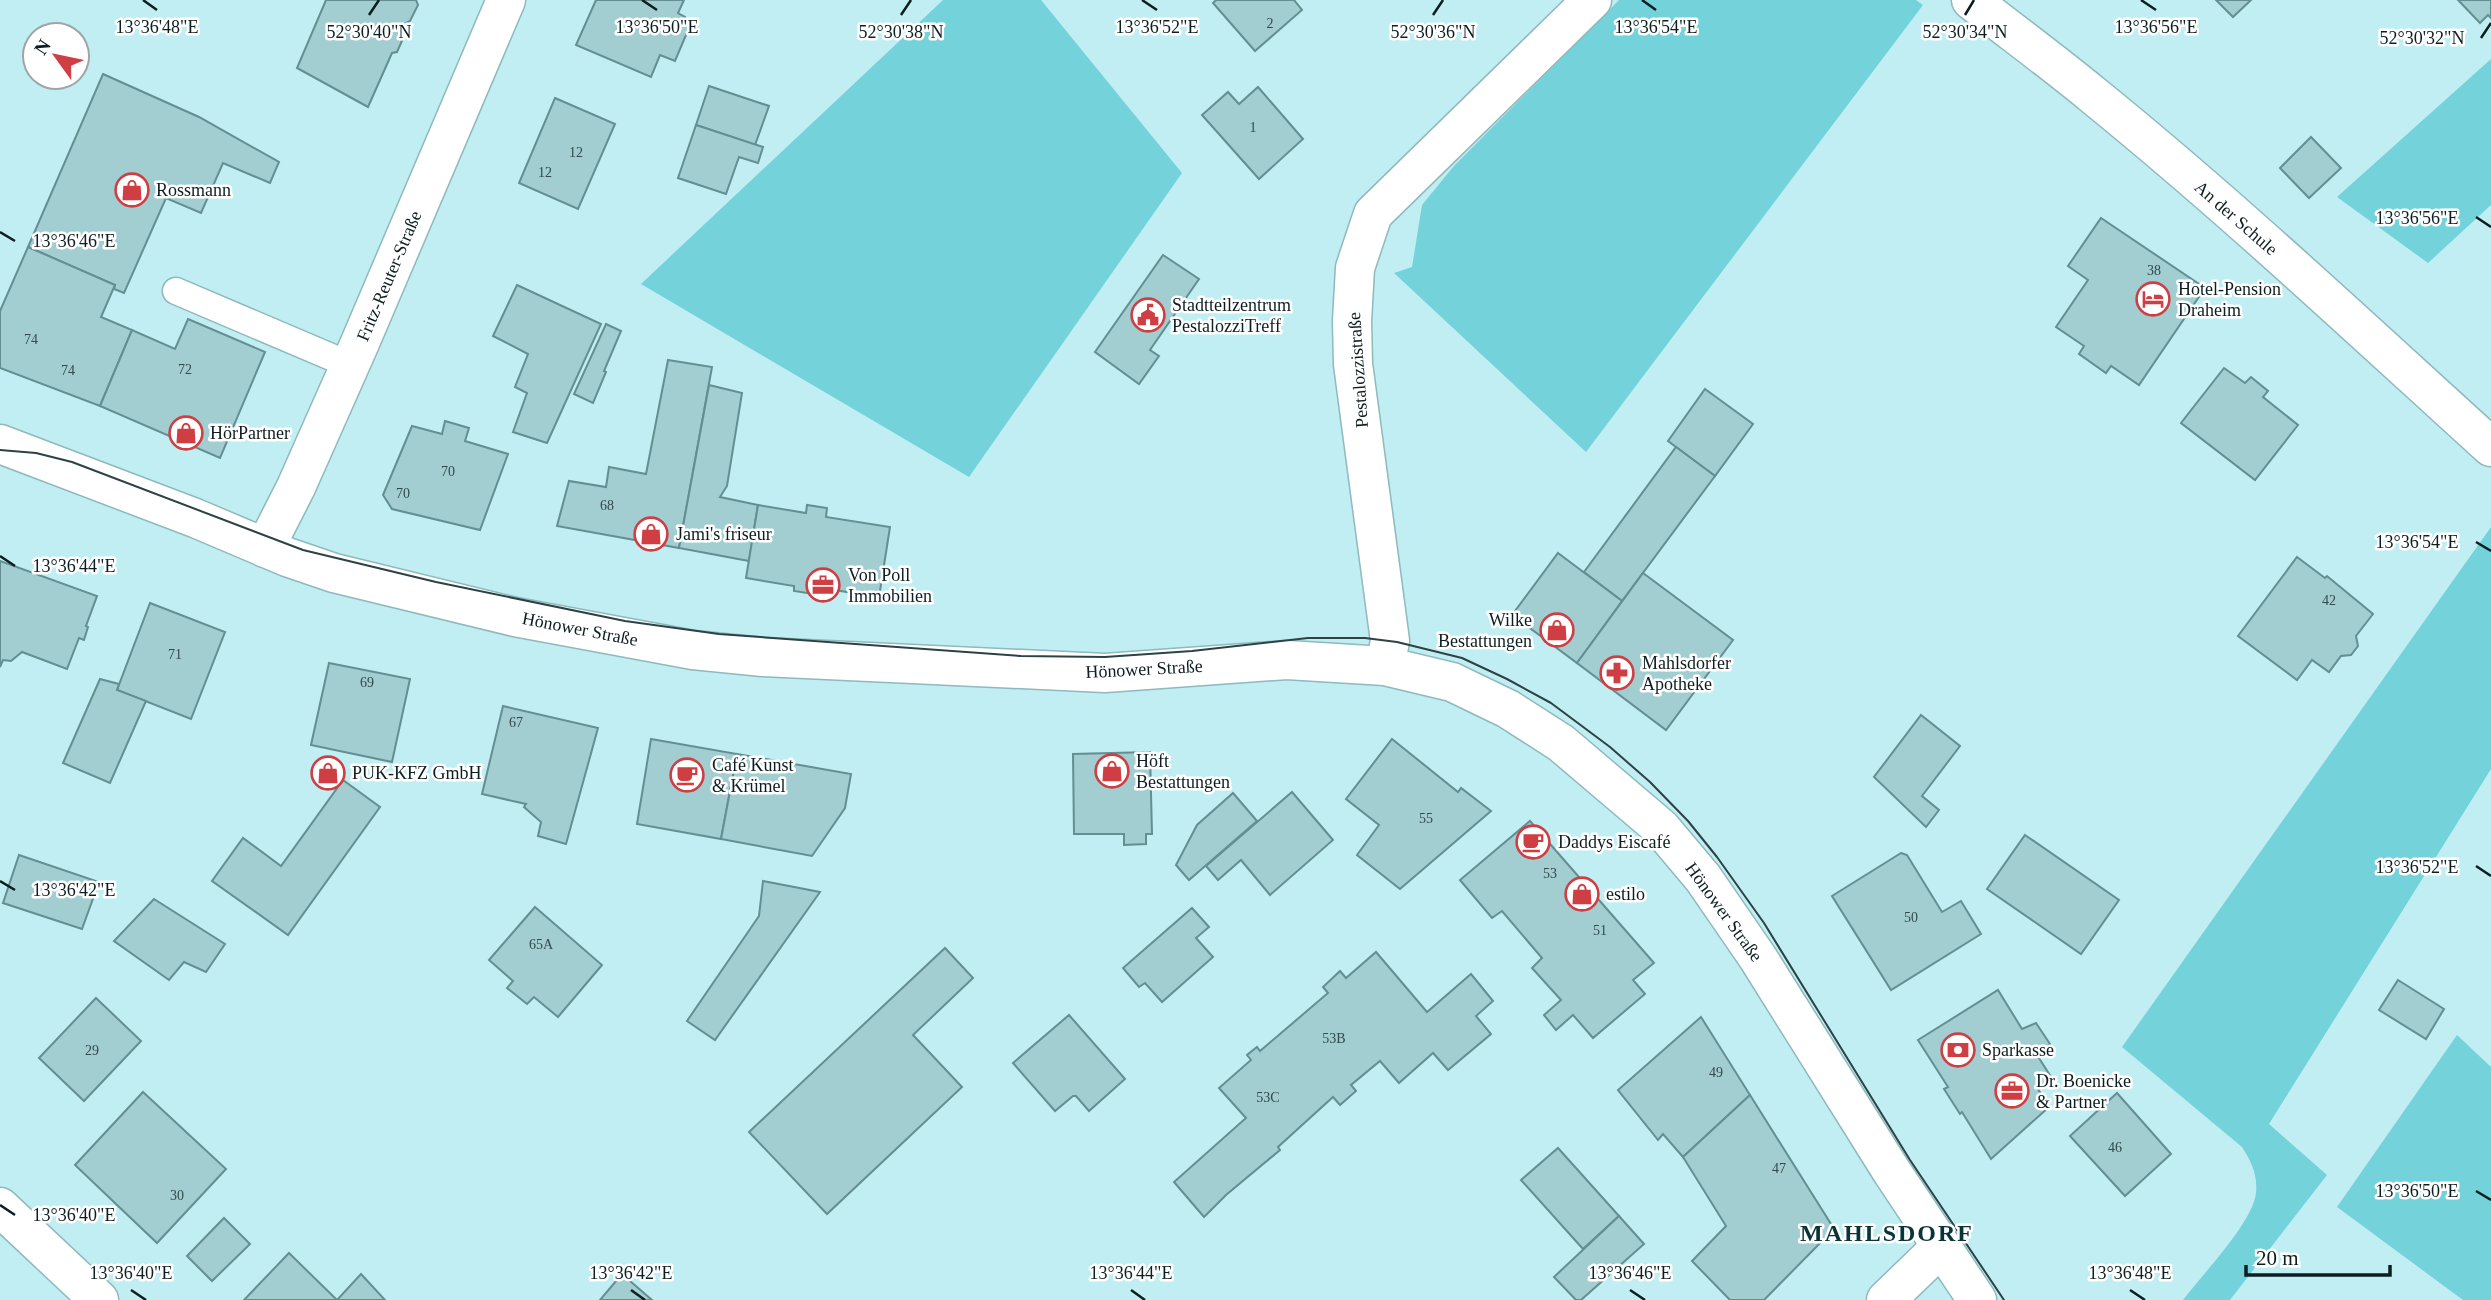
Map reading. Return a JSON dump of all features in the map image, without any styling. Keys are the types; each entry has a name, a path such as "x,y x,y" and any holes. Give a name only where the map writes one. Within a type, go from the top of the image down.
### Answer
{"main road":[{"name":"Fritz-Reuter-Straße","path":"265,548 296,487 350,365 506,0"},
{"name":"Pestalozzistraße","path":"1385,666 1390,641 1353,364 1355,268 1373,214 1592,0"},
{"name":"An der Schule","path":"1971,0 2094,96 2261,239 2491,447"},
{"name":"Hönower Straße","path":"0,444 334,573 515,617 693,650 763,657 1105,673 1287,660 1385,666 1452,682 1508,709 1561,743 1661,828 1703,878 1758,958 1977,1300"},
{"path":"0,1207 99,1300"},
{"path":"1886,1300 1941,1247"}],"lane":[{"path":"176,291 350,365"}],"shaded area":[{"path":"943,0 1041,0 1182,173 969,477 641,284"},
{"path":"1619,0 1916,0 1923,5 1586,452 1394,273 1412,267 1422,205 1453,167"},
{"path":"2491,59 2491,205 2428,263 2337,197"},
{"path":"2491,527 2491,769 2269,1124 2327,1175 2230,1300 2183,1300 2246,1218 2256,1193 2255,1174 2242,1147 2122,1047"},
{"path":"2457,1035 2491,1067 2491,1300 2463,1300 2337,1207"}],"building":[{"path":"326,0 416,0 418,5 410,21 406,23 403,30 405,34 397,52 392,53 368,107 297,68"},
{"path":"596,0 684,0 678,13 685,17 689,28 675,61 660,55 651,77 576,45"},
{"path":"1216,0 1294,0 1302,10 1255,51 1213,3"},
{"path":"2216,0 2251,0 2233,17"},
{"path":"2458,0 2491,0 2491,18 2488,15 2480,23"},
{"name":"Rossmann","path":"103,74 199,117 279,162 270,183 223,163 201,213 166,198 124,293 114,289 115,285 28,247"},
{"path":"709,86 769,106 755,145 696,125"},
{"path":"1258,87 1303,139 1259,179 1202,115 1228,92 1239,104"},
{"path":"555,98 615,124 578,209 519,183"},
{"path":"696,125 763,147 758,163 739,157 726,194 678,178"},
{"path":"2311,137 2341,168 2309,198 2280,168"},
{"path":"2101,218 2205,288 2139,385 2111,366 2106,373 2079,354 2084,346 2056,327 2088,280 2068,266"},
{"path":"28,247 115,285 101,317 132,330 100,406 0,368 0,311"},
{"name":"Stadtteilzentrum PestalozziTreff","path":"1163,255 1199,279 1150,350 1159,356 1139,384 1095,352"},
{"path":"517,285 601,324 547,443 513,432 527,393 515,387 528,354 493,336"},
{"path":"188,319 265,352 220,458 100,406 132,330 175,349"},
{"path":"606,324 621,331 593,403 574,394"},
{"path":"668,360 712,367 679,548 557,526 569,481 606,487 609,467 646,474"},
{"path":"2224,368 2245,383 2251,377 2268,391 2263,397 2298,425 2255,480 2181,423"},
{"path":"709,385 742,393 727,486 720,497 758,505 749,561 679,548"},
{"path":"1705,389 1753,424 1715,476 1668,441"},
{"path":"445,421 469,428 465,441 508,454 480,530 392,509 383,495 412,426 442,434"},
{"path":"1676,447 1715,476 1622,601 1584,572"},
{"path":"758,505 806,513 807,505 827,508 826,517 890,527 879,597 834,590 833,597 794,591 794,586 746,578"},
{"path":"1558,553 1622,601 1577,663 1512,615"},
{"path":"2297,557 2325,578 2327,576 2373,614 2356,636 2358,646 2351,655 2341,656 2329,672 2312,660 2297,680 2238,636"},
{"path":"0,561 97,596 84,640 79,638 67,669 22,652 11,661 3,660 0,667"},
{"path":"1643,573 1733,640 1666,730 1577,663"},
{"path":"150,603 225,632 191,719 117,690"},
{"path":"329,663 410,679 392,762 311,745"},
{"path":"100,679 119,684 117,690 146,701 110,783 63,763"},
{"path":"503,706 598,728 566,844 538,836 541,822 524,807 526,804 482,794"},
{"path":"1921,715 1960,746 1922,796 1939,810 1926,827 1874,777"},
{"path":"651,739 737,754 721,839 637,824"},
{"path":"1392,739 1458,792 1461,788 1491,811 1400,889 1357,855 1379,825 1346,799"},
{"path":"1150,752 1152,834 1146,834 1146,844 1124,845 1124,834 1074,834 1073,754"},
{"path":"737,754 851,774 845,808 812,856 721,839"},
{"path":"343,780 380,807 288,935 212,881 243,838 281,866"},
{"path":"1292,792 1333,840 1270,895 1241,860 1218,880 1206,866"},
{"path":"1233,793 1257,821 1189,880 1176,865 1197,825"},
{"path":"1530,821 1654,963 1633,980 1645,994 1593,1038 1573,1015 1556,1030 1544,1015 1561,1000 1532,968 1542,958 1502,911 1492,918 1460,880"},
{"path":"2025,835 2119,900 2081,954 1987,889"},
{"path":"1901,853 1907,855 1942,912 1961,901 1981,934 1891,990 1832,896"},
{"path":"19,855 99,882 82,929 3,903"},
{"path":"763,881 820,892 715,1040 687,1021 759,916"},
{"path":"154,899 225,944 206,972 184,962 169,980 114,941"},
{"path":"535,907 602,965 558,1017 534,997 527,1004 507,988 513,981 489,960"},
{"path":"1192,908 1209,927 1196,938 1213,957 1162,1002 1145,983 1139,987 1123,968"},
{"path":"945,948 973,978 913,1035 962,1087 827,1214 749,1132"},
{"path":"1376,952 1427,1012 1471,974 1493,1001 1476,1016 1491,1034 1448,1070 1433,1053 1399,1083 1380,1061 1351,1085 1356,1091 1340,1105 1333,1097 1278,1147 1280,1150 1204,1217 1174,1182 1246,1118 1219,1088 1251,1060 1247,1055 1257,1047 1260,1051 1328,993 1323,987 1340,971 1346,978"},
{"path":"2398,980 2444,1009 2426,1039 2379,1010"},
{"path":"1998,990 2022,1029 2036,1023 2050,1044 2037,1055 2053,1080 2038,1089 2049,1107 1991,1159 1962,1112 1960,1114 1944,1089 1948,1087 1918,1040"},
{"path":"96,998 141,1041 84,1101 39,1058"},
{"path":"1069,1015 1125,1079 1089,1111 1073,1096 1055,1111 1013,1063"},
{"path":"1701,1017 1750,1095 1683,1157 1663,1134 1658,1140 1618,1090"},
{"path":"143,1092 226,1169 157,1243 75,1165"},
{"path":"2117,1093 2171,1154 2125,1196 2070,1136"},
{"path":"1750,1095 1831,1224 1829,1234 1764,1300 1730,1300 1692,1261 1726,1226 1683,1157"},
{"path":"1558,1148 1619,1216 1583,1249 1521,1180"},
{"path":"1619,1216 1644,1244 1581,1300 1576,1300 1554,1277"},
{"path":"224,1218 250,1244 212,1281 187,1256"},
{"path":"289,1253 337,1300 244,1300"},
{"path":"361,1274 385,1300 337,1300"},
{"path":"622,1274 652,1300 600,1300"}],"tram line":[{"path":"0,450 36,453 72,462 303,550 436,582 625,621 719,634 1021,656 1105,657 1192,651 1308,638 1365,638 1397,642 1462,658 1551,703 1610,747 1650,782 1688,821 1764,923 1910,1160 2004,1300"}],"place":[{"name":"Rossmann","path":"132,190"},
{"name":"Hotel-Pension Draheim","path":"2153,299"},
{"name":"Stadtteilzentrum PestalozziTreff","path":"1148,315"},
{"name":"HörPartner","path":"186,433"},
{"name":"Jami's friseur","path":"651,534"},
{"name":"Von Poll Immobilien","path":"823,585"},
{"name":"Wilke Bestattungen","path":"1557,630"},
{"name":"Mahlsdorfer Apotheke","path":"1617,673"},
{"name":"Höft Bestattungen","path":"1112,771"},
{"name":"PUK-KFZ GmbH","path":"328,773"},
{"name":"Café Kunst & Krümel","path":"687,775"},
{"name":"Daddys Eiscafé","path":"1533,842"},
{"name":"estilo","path":"1582,894"},
{"name":"Sparkasse","path":"1958,1050"},
{"name":"Dr. Boenicke & Partner","path":"2012,1091"}],"district":[{"name":"MAHLSDORF","path":"1887,1233"}]}
